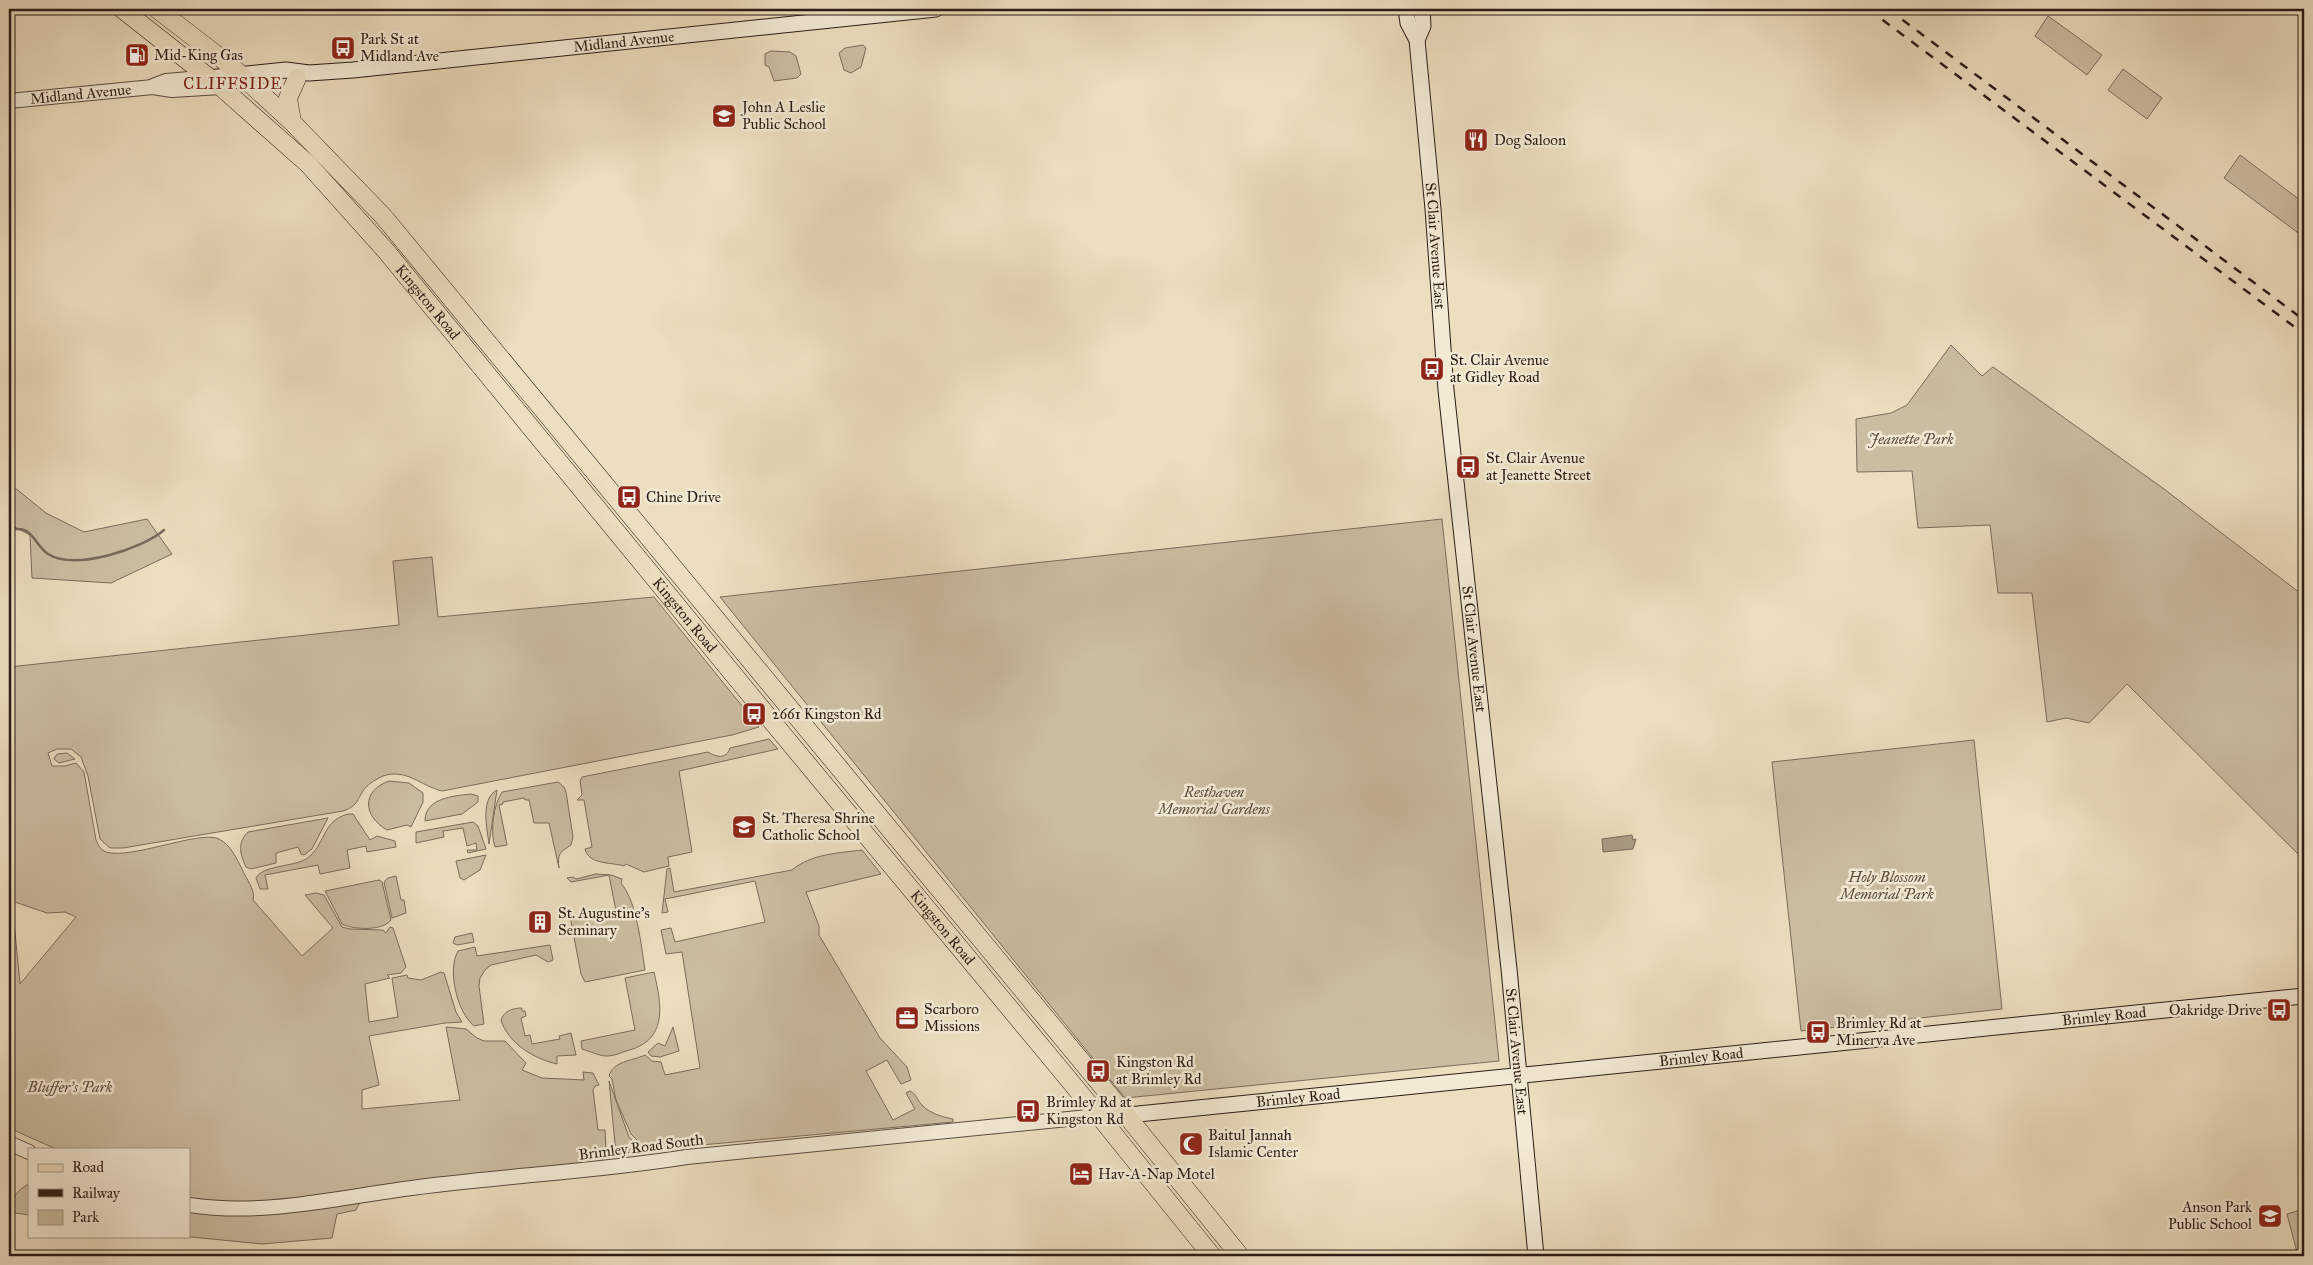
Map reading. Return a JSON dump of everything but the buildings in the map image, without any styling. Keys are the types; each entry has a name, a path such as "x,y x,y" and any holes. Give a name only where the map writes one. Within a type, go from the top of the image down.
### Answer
{"main road":[{"name":"Kingston Road","path":"122,9 215,83 308,164 386,250 1212,1256"},
{"name":"Kingston Road","path":"156,9 246,80 292,122 383,216 1125,1114 1240,1256"},
{"name":"Midland Avenue","path":"215,83 303,76 936,9"},
{"name":"St Clair Avenue East","path":"1406,9 1408,23 1417,40 1433,209 1446,390 1468,575 1536,1256"},
{"name":"St Clair Avenue East","path":"1417,40 1423,26 1422,9"},
{"path":"292,122 288,108 288,98 303,76"},
{"name":"Brimley Road","path":"1098,1116 2304,996"}],"street":[{"name":"Midland Avenue","path":"9,101 153,87 166,81 215,83"},
{"name":"Brimley Road South","path":"190,1205 210,1208 277,1208 404,1189 687,1157 1098,1116"},
{"path":"9,1143 28,1152"}],"green space":[{"path":"2048,16 2102,55 2087,75 2035,36"},
{"path":"863,45 866,48 861,67 851,73 844,70 839,53 845,48"},
{"path":"771,51 790,52 796,56 801,74 797,78 774,81 769,67 765,65 765,54"},
{"path":"2123,69 2162,98 2147,119 2108,90"},
{"path":"2240,155 2304,203 2304,231 2301,235 2224,178"},
{"name":"Jeanette Park","path":"1951,345 1982,376 1993,367 2164,489 2304,596 2304,867 2302,858 2127,684 2089,723 2066,718 2047,722 2032,593 1998,593 1990,525 1918,528 1912,471 1857,472 1856,419 1891,413 1907,405"},
{"path":"9,483 46,513 84,532 147,519 172,554 111,583 32,578 30,535 9,524"},
{"name":"Resthaven Memorial Gardens","path":"1442,519 1499,1061 1125,1098 720,597"},
{"name":"Bluffer's Park","path":"432,557 438,617 654,597 759,727 732,735 442,791 406,776 391,774 383,776 366,787 355,804 343,811 123,848 110,848 100,839 88,776 81,757 71,749 57,749 48,753 52,766 65,766 76,763 84,772 96,840 102,850 112,853 126,853 195,838 209,837 219,839 230,848 235,856 252,888 253,900 302,956 333,928 305,895 316,893 324,895 342,927 383,930 386,933 390,927 393,928 406,967 401,973 387,975 390,978 365,984 369,1022 398,1017 392,978 407,975 408,978 421,980 441,972 444,973 456,1012 462,1022 445,1023 369,1036 379,1085 362,1090 362,1109 460,1100 446,1027 466,1029 484,1041 505,1041 526,1063 522,1070 542,1078 584,1080 583,1072 593,1073 599,1085 595,1086 593,1090 598,1130 605,1130 606,1151 602,1162 363,1196 356,1210 337,1214 332,1238 262,1244 190,1237 190,1148 54,1148 9,1128 9,667 399,625 393,561","holes":["12,901 47,913 65,912 76,917 20,984"]},
{"path":"769,739 778,749 679,771 692,852 668,857 669,866 644,872 626,864 624,866 601,862 587,854 585,849 592,847 584,800 577,800 582,795 580,781 582,777 708,752 717,756 723,756 730,748"},
{"name":"Holy Blossom Memorial Park","path":"1974,740 2002,1009 1801,1031 1772,762"},
{"path":"67,753 75,759 59,763 54,759 57,754"},
{"path":"389,781 409,783 423,793 423,802 411,827 407,825 387,830 373,818 368,804 370,797 373,791 380,785"},
{"path":"558,782 564,787 566,792 573,837 571,845 560,854 558,859 559,868 549,823 534,823 529,800 524,798 503,802 503,804 499,805 507,845 495,847 493,841 493,819 496,804 502,792"},
{"path":"497,790 489,844 486,807 488,800"},
{"path":"471,794 478,796 478,802 462,814 425,821 426,813 435,803 449,797"},
{"path":"353,814 370,840 377,836 395,841 396,847 367,852 366,846 347,850 350,868 320,874 318,865 265,875 268,889 260,889 256,878 260,874 271,868 294,864 306,859 312,854 333,822 339,817"},
{"path":"328,818 312,849 304,855 301,854 298,847 276,853 276,863 251,869 246,867 242,858 241,844 248,832"},
{"path":"473,822 478,826 486,849 468,853 467,850 477,850 476,843 467,846 463,828 443,831 444,837 416,843 416,832"},
{"path":"862,850 881,874 806,892 819,926 819,935 880,1038 907,1067 911,1080 901,1084 887,1060 866,1071 893,1120 915,1109 906,1093 910,1091 926,1109 937,1115 953,1119 953,1122 647,1150 631,1134 616,1100 612,1079 609,1076 611,1071 619,1064 645,1055 652,1061 661,1062 665,1075 700,1068 682,952 666,954 661,930 671,928 675,942 765,922 755,881 665,899 668,912 662,913 667,869 670,868 674,892 792,870 816,857"},
{"path":"486,855 480,870 464,880 460,878 456,861"},
{"path":"596,874 611,875 622,879 621,883 635,912 645,970 585,982 581,974 570,916 575,915 576,919 616,911 609,875 571,882 567,878 573,877 576,879"},
{"path":"396,876 406,913 392,918 384,882 388,878"},
{"path":"379,880 382,882 391,920 387,924 375,928 354,927 342,924 325,891"},
{"path":"472,933 474,942 457,945 453,943 455,937"},
{"path":"550,945 553,960 548,962 536,955 491,965 485,970 480,978 479,986 484,1024 474,1026 468,1020 459,1001 454,979 453,969 458,951 475,947 477,956"},
{"path":"654,972 660,1009 655,1031 649,1039 640,1046 610,1056 602,1056 582,1049 581,1041 635,1030 625,978"},
{"path":"522,1008 526,1016 521,1018 525,1036 530,1035 532,1044 560,1039 559,1036 571,1033 576,1055 557,1056 557,1064 531,1054 516,1043 509,1036 501,1020 504,1014 509,1011"},
{"path":"673,1027 679,1051 660,1057 651,1056 648,1052 658,1043 665,1046"},
{"path":"609,1081 629,1137 642,1151 616,1154"},
{"path":"28,1185 28,1215 9,1212 15,1195"},
{"path":"2304,1209 2304,1256 2298,1256 2287,1214"}],"shaded area":[{"path":"1632,835 1633,840 1636,839 1633,849 1603,852 1602,839"}],"waterway":[{"path":"9,530 17,529 28,532 48,554 60,559 74,560 108,556 140,544 164,530"}],"railway":[{"path":"1868,9 2304,334"},
{"path":"1888,9 2304,320"}],"place":[{"name":"Park St at Midland Ave","path":"343,48"},
{"name":"Mid-King Gas","path":"137,55"},
{"name":"John A Leslie Public School","path":"724,116"},
{"name":"Dog Saloon","path":"1476,140"},
{"name":"St. Clair Avenue at Gidley Road","path":"1432,369"},
{"name":"St. Clair Avenue at Jeanette Street","path":"1468,467"},
{"name":"Chine Drive","path":"629,497"},
{"name":"2661 Kingston Rd","path":"754,714"},
{"name":"St. Theresa Shrine Catholic School","path":"744,827"},
{"name":"St. Augustine's Seminary","path":"540,922"},
{"name":"Oakridge Drive","path":"2279,1010"},
{"name":"Scarboro Missions","path":"907,1018"},
{"name":"Brimley Rd at Minerva Ave","path":"1818,1032"},
{"name":"Kingston Rd at Brimley Rd","path":"1098,1071"},
{"name":"Brimley Rd at Kingston Rd","path":"1028,1111"},
{"name":"Baitul Jannah Islamic Center","path":"1191,1144"},
{"name":"Hav-A-Nap Motel","path":"1081,1174"},
{"name":"Anson Park Public School","path":"2270,1216"}],"district":[{"name":"CLIFFSIDE","path":"233,83"}]}
